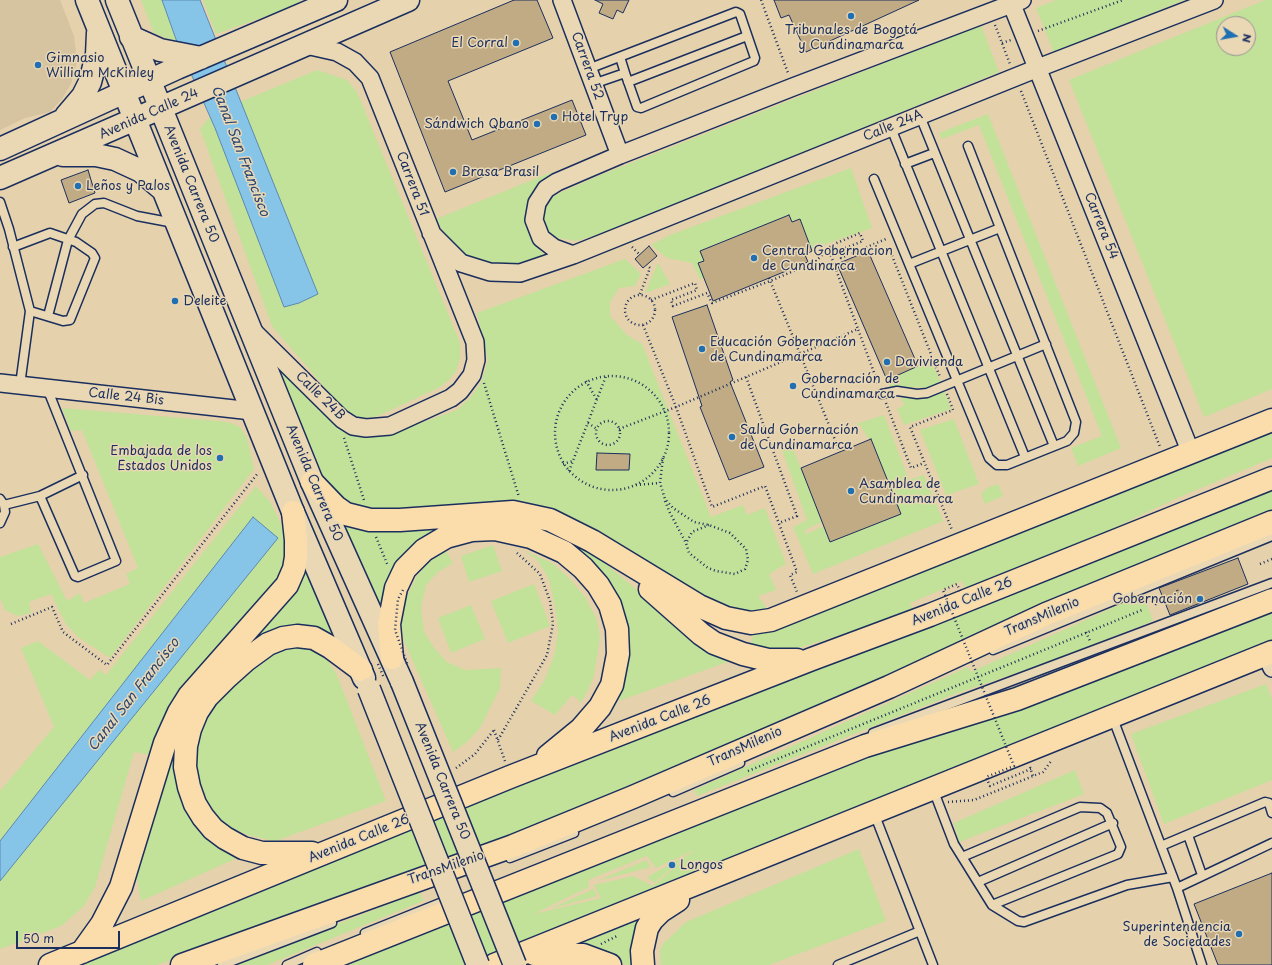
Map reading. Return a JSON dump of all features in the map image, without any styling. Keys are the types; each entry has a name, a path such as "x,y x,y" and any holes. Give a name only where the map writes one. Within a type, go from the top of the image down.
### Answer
{"main road":[{"path":"87,0 292,512 365,680 478,965"},
{"name":"Avenida Carrera 50","path":"117,0 312,482 392,658 519,959"},
{"path":"131,36 172,60 201,58 313,6 336,0"},
{"name":"Avenida Calle 24","path":"0,178 408,0"},
{"path":"63,120 83,96 90,82 97,55 98,28"},
{"path":"0,148 149,81 172,60"},
{"path":"183,161 180,127 187,105 194,94"},
{"path":"48,158 84,155 115,159 141,171 163,190"},
{"path":"312,482 336,507 346,514 370,520 400,520 513,512 550,520 570,530 699,606 732,619 751,623 772,620 1272,420"},
{"path":"1240,491 1272,471"},
{"name":"Avenida Calle 26","path":"50,965 532,768 812,659 930,615 1272,478"},
{"path":"82,952 102,924 121,887 165,743 178,712 189,696 278,598 287,585 294,569 296,557 296,540 292,512"},
{"path":"182,965 513,846 633,797 874,693 1046,614 1272,522"},
{"path":"392,658 389,624 399,588 405,569 424,550 446,537 472,530 495,529 531,536 564,552 583,568 598,585 610,605 617,629 618,654 612,685 600,707 586,724 532,768"},
{"path":"610,554 714,643 743,654 768,660 812,659"},
{"path":"319,958 865,746 1017,699 1272,600"},
{"path":"329,852 295,854 262,853 243,848 225,838 202,817 195,804 189,788 185,767 186,746 190,729 207,697 246,660 268,644 283,638 297,636 314,638 330,647 365,680"},
{"path":"494,965 519,959 1112,715 1270,658"},
{"path":"643,965 642,951 644,938 652,920 676,902 725,873"},
{"path":"519,959 583,955 610,965"}],"street":[{"name":"Carrera 52","path":"562,0 620,155"},
{"name":"Calle 24A","path":"431,233 461,262 490,272 520,273 573,255 1038,68 1214,0"},
{"path":"573,255 554,248 541,238 534,220 537,203 546,189 557,182 620,155 1015,1"},
{"name":"Carrera 54","path":"1015,1 1024,36 1191,453"},
{"name":"Carrera 51","path":"306,45 337,52 355,62 370,78 475,342 476,360"},
{"name":"Calle 24B","path":"249,327 336,414 353,426 373,428 390,426 451,398 460,391 472,375 476,360"},
{"name":"Calle 24 Bis","path":"0,383 252,411"}],"lane":[{"path":"590,76 620,57 736,12 740,14 755,58 754,62 642,108 637,107 620,57"},
{"path":"628,82 748,36"},
{"path":"590,76 625,73"},
{"path":"920,116 1054,446"},
{"path":"891,128 1025,457"},
{"path":"874,179 989,458 992,462 1002,466 1071,438 1076,428 1076,422 968,146"},
{"path":"905,164 934,153"},
{"path":"0,202 30,312 20,385"},
{"path":"48,316 68,240 82,214 95,204 104,203 137,216 176,223"},
{"path":"909,264 1000,228"},
{"path":"13,247 48,233 68,240 92,253 95,258 70,320 66,322 30,312"},
{"path":"882,394 897,391 922,394 1046,344"},
{"path":"40,496 75,576 78,577 115,562 117,559 47,388"},
{"path":"0,523 5,512 2,502 40,496 83,475"},
{"name":"TransMilenio","path":"985,654 1272,536"},
{"path":"862,737 1272,583"},
{"path":"1112,715 1177,888 1202,965"},
{"name":"TransMilenio","path":"663,796 750,758"},
{"path":"933,788 954,844 992,905 1018,921 1024,922 1127,885 1173,877"},
{"path":"1161,846 1265,802 1269,803 1272,813"},
{"path":"962,857 1080,808 1103,809 1112,823 1121,847 1118,854 992,905"},
{"path":"874,812 933,965"},
{"path":"978,882 1112,823"},
{"name":"TransMilenio","path":"504,861 584,829"},
{"path":"1188,835 1202,875"},
{"path":"1177,888 1272,843"},
{"path":"478,890 508,880 596,844"},
{"name":"TransMilenio","path":"469,873 483,868"},
{"name":"TransMilenio","path":"433,885 454,878"},
{"path":"360,935 463,895"},
{"path":"222,965 338,920"},
{"path":"838,965 920,931"},
{"path":"286,965 319,958"}],"path":[{"path":"761,0 793,87"},
{"path":"1002,43 1123,0"},
{"path":"990,12 1166,463"},
{"path":"651,300 695,283 698,290 671,300 673,306 707,293 712,303 815,262 832,245 860,233 862,241 838,251 840,258 886,239 953,410 910,427 953,534"},
{"path":"828,248 910,468 924,463"},
{"path":"640,294 651,300 654,306 654,316 643,325 638,325 628,321 624,311 624,306 630,298 640,294 650,268 647,265"},
{"path":"770,280 840,452"},
{"path":"643,325 676,407 712,507 765,486 797,572 790,575 794,582"},
{"path":"620,429 676,407 858,329"},
{"path":"476,360 524,514"},
{"path":"569,471 606,376"},
{"path":"660,483 636,485 617,490 598,489 580,481 569,471 557,450 554,430 558,411 568,394 586,381 606,376 621,376 640,382 655,394 665,411 668,427 668,443 663,458 660,483 665,499 670,513 686,543 689,553 708,568 735,574 745,569 748,560 746,549 730,533 709,525 694,522 673,508 665,499"},
{"path":"746,377 797,516 779,523"},
{"path":"586,381 597,400"},
{"path":"336,414 370,520 399,588"},
{"path":"606,421 616,424 620,429 619,439 610,445 600,441 596,434 597,430 600,424 606,421"},
{"path":"588,423 597,430"},
{"path":"11,624 52,607 63,632 107,665 270,457"},
{"path":"636,485 652,474 663,458"},
{"path":"564,464 573,461"},
{"path":"686,543 692,532 709,525"},
{"path":"498,740 547,656 553,624 550,601 540,574 514,551"},
{"path":"1260,564 1272,560"},
{"path":"960,591 957,584 943,590 1014,766 986,778 990,786 1031,769"},
{"path":"1148,595 1152,593 1156,604 1171,598"},
{"path":"744,772 1142,610"},
{"path":"456,768 475,754 494,730 510,777"},
{"path":"583,955 621,934"}],"shaded area":[{"name":"Gimnasio William McKinley","path":"0,0 60,0 74,36 77,62 71,84 62,99 50,112 25,118 0,130"}],"green space":[{"path":"141,0 162,0 177,42 154,33"},
{"path":"203,0 301,0 294,6 216,34"},
{"path":"1056,0 1184,0 1054,53 1036,8"},
{"path":"1265,0 1272,0 1272,389 1204,417 1069,80 1216,20 1216,56 1256,56 1256,16 1226,16"},
{"path":"981,25 999,72 610,231 576,241 558,238 545,229 544,214 549,198 593,178"},
{"path":"317,70 347,80 357,92 460,343 460,358 456,371 449,380 440,387 376,417 358,418 346,412 272,326 200,129 209,118 240,102"},
{"path":"988,114 1121,448 1078,466 1071,448 1102,436 979,125 942,139 939,133"},
{"path":"851,168 872,228 811,249 800,220 792,222 789,215 700,251 704,261 698,263 704,278 700,279 692,263 667,258 651,245 670,235"},
{"path":"552,172 530,195 527,206 527,219 530,230 536,245 544,255 513,266 495,265 479,261 460,252 446,236 436,219"},
{"path":"625,259 641,274 635,286 619,288 610,302 610,316 627,335 642,344 711,517 743,505 747,515 765,508 786,564 769,574 776,590 758,596 767,609 741,614 724,611 551,510 397,510 370,508 353,503 338,495 324,480 278,366 341,430 365,437 376,437 390,434 457,410 470,398 481,383 488,361 477,313"},
{"path":"658,263 670,284 645,293"},
{"path":"931,360 941,383 930,388 914,387 891,389 887,380"},
{"path":"943,388 951,409 904,425 897,409 904,405 900,395"},
{"path":"62,408 231,423 240,427 247,438 254,469 110,658 78,637 66,624 51,594 29,602 31,613 18,616 5,610 0,598 0,557 38,544 67,601 80,593 84,603 130,584 126,574 138,568 82,430 71,431"},
{"path":"884,415 909,480 924,475 943,521 813,574 793,527 807,520 782,450 792,446 822,522 805,530 806,534 824,526 831,542 901,513 871,439 869,440 861,426 856,424"},
{"path":"954,419 979,484 946,495 920,430"},
{"path":"1272,430 1272,458 1177,498 1091,539 966,590 962,581 910,603 914,613 802,647 771,652 749,648 755,630"},
{"path":"998,484 1003,496 985,504 981,494 987,488"},
{"path":"256,486 271,503 282,526 286,553 285,572 152,755 134,752 95,887 84,906 61,926 0,949 0,791 54,727 21,648 38,641 90,680 99,670 106,675"},
{"path":"1272,490 1272,513 529,833 157,965 64,965 800,675 905,637"},
{"path":"339,519 538,524 581,543 706,648 730,661 619,701 625,671 628,632 620,599 592,566 576,550 439,531 381,616"},
{"path":"493,545 502,571 469,582 461,556"},
{"path":"446,551 453,563 438,572 426,585 421,607 424,632 435,649 447,662 465,670 501,668 500,688 480,728 467,742 453,752 404,641 401,622 407,596 417,576 430,560"},
{"path":"525,551 552,563 569,578 585,597 596,618 600,637 594,676 587,692 581,702 572,695 555,715 531,701 545,679 555,653 558,631 555,606 549,579 538,561"},
{"path":"307,566 341,644 296,629 209,688 295,589"},
{"path":"534,584 550,626 508,643 491,601"},
{"path":"1143,594 1153,621 1051,661 955,694 697,796 694,790 968,667 971,672"},
{"path":"471,605 485,639 451,653 438,618"},
{"path":"1272,608 1272,643 1041,732 557,930 463,965 338,965 866,754 952,732 1110,674","holes":["694,850 653,886 633,876 594,885 601,898 534,914 589,887 588,880 647,856 656,868"]},
{"path":"308,647 325,657 336,673 386,801 275,841 251,836 228,827 209,811 196,786 192,756 199,729 212,703 265,656 284,649"},
{"path":"1266,684 1272,699 1272,780 1164,824 1131,734"},
{"path":"208,690 185,792 244,855 141,901 135,868 179,723"},
{"path":"1075,770 1084,794 959,842 954,823"},
{"path":"859,849 886,921 769,965 661,965 660,951 663,944 686,922"},
{"path":"690,853 654,883 647,877"},
{"path":"646,860 651,867 597,881"},
{"path":"593,889 597,896 550,909"},
{"path":"420,892 423,901 267,965 233,965"},
{"path":"647,913 636,965 626,965 607,953 590,945 571,943"}],"water":[{"name":"Canal San Francisco","path":"162,0 200,0 318,294 299,303 284,307 215,128 177,42"},
{"name":"Canal San Francisco","path":"253,517 278,538 0,881 0,841"}],"building":[{"name":"Hotel Tryp","path":"514,0 537,0 553,38 448,81 472,140 572,100 586,135 445,192 390,52"},
{"path":"595,0 629,0 623,13 617,10 613,19 599,13 603,4"},
{"name":"Tribunales de Bogotá y Cundinamarca","path":"774,0 919,0 806,52 789,15 781,18"},
{"name":"Leños y Palos","path":"88,170 95,193 69,203 61,180"},
{"name":"Central Gobernacion de Cundinarca","path":"789,215 792,222 800,219 812,251 805,255 808,262 713,301 698,263 704,261 700,251"},
{"path":"649,246 657,256 643,268 635,259"},
{"name":"Gobernación de Cundinamarca","path":"868,251 918,366 887,380 837,264"},
{"path":"707,305 733,380 730,382 764,467 729,480 700,407 702,406 672,317"},
{"name":"Asamblea de Cundinamarca","path":"871,439 901,514 830,542 801,468"},
{"path":"597,453 630,454 629,470 596,470"},
{"path":"1238,558 1248,584 1170,615 1159,588"},
{"name":"Superintendencia de Sociedades","path":"1272,873 1272,965 1218,965 1194,904"}],"place":[{"name":"Tribunales de Bogotá y Cundinamarca","path":"851,16"},
{"name":"El Corral","path":"516,43"},
{"name":"Gimnasio William McKinley","path":"38,65"},
{"name":"Hotel Tryp","path":"554,117"},
{"name":"Sándwich Qbano","path":"537,124"},
{"name":"Brasa Brasil","path":"453,172"},
{"name":"Leños y Palos","path":"78,186"},
{"name":"Central Gobernacion de Cundinarca","path":"754,258"},
{"name":"Deleite","path":"175,301"},
{"name":"Educación Gobernación de Cundinamarca","path":"702,349"},
{"name":"Davivienda","path":"887,362"},
{"name":"Gobernación de Cundinamarca","path":"793,386"},
{"name":"Salud Gobernación de Cundinamarca","path":"732,437"},
{"name":"Embajada de los Estados Unidos","path":"220,458"},
{"name":"Asamblea de Cundinamarca","path":"851,491"},
{"name":"Gobernación","path":"1200,599"},
{"name":"Longos","path":"672,865"},
{"name":"Superintendencia de Sociedades","path":"1239,934"}]}
